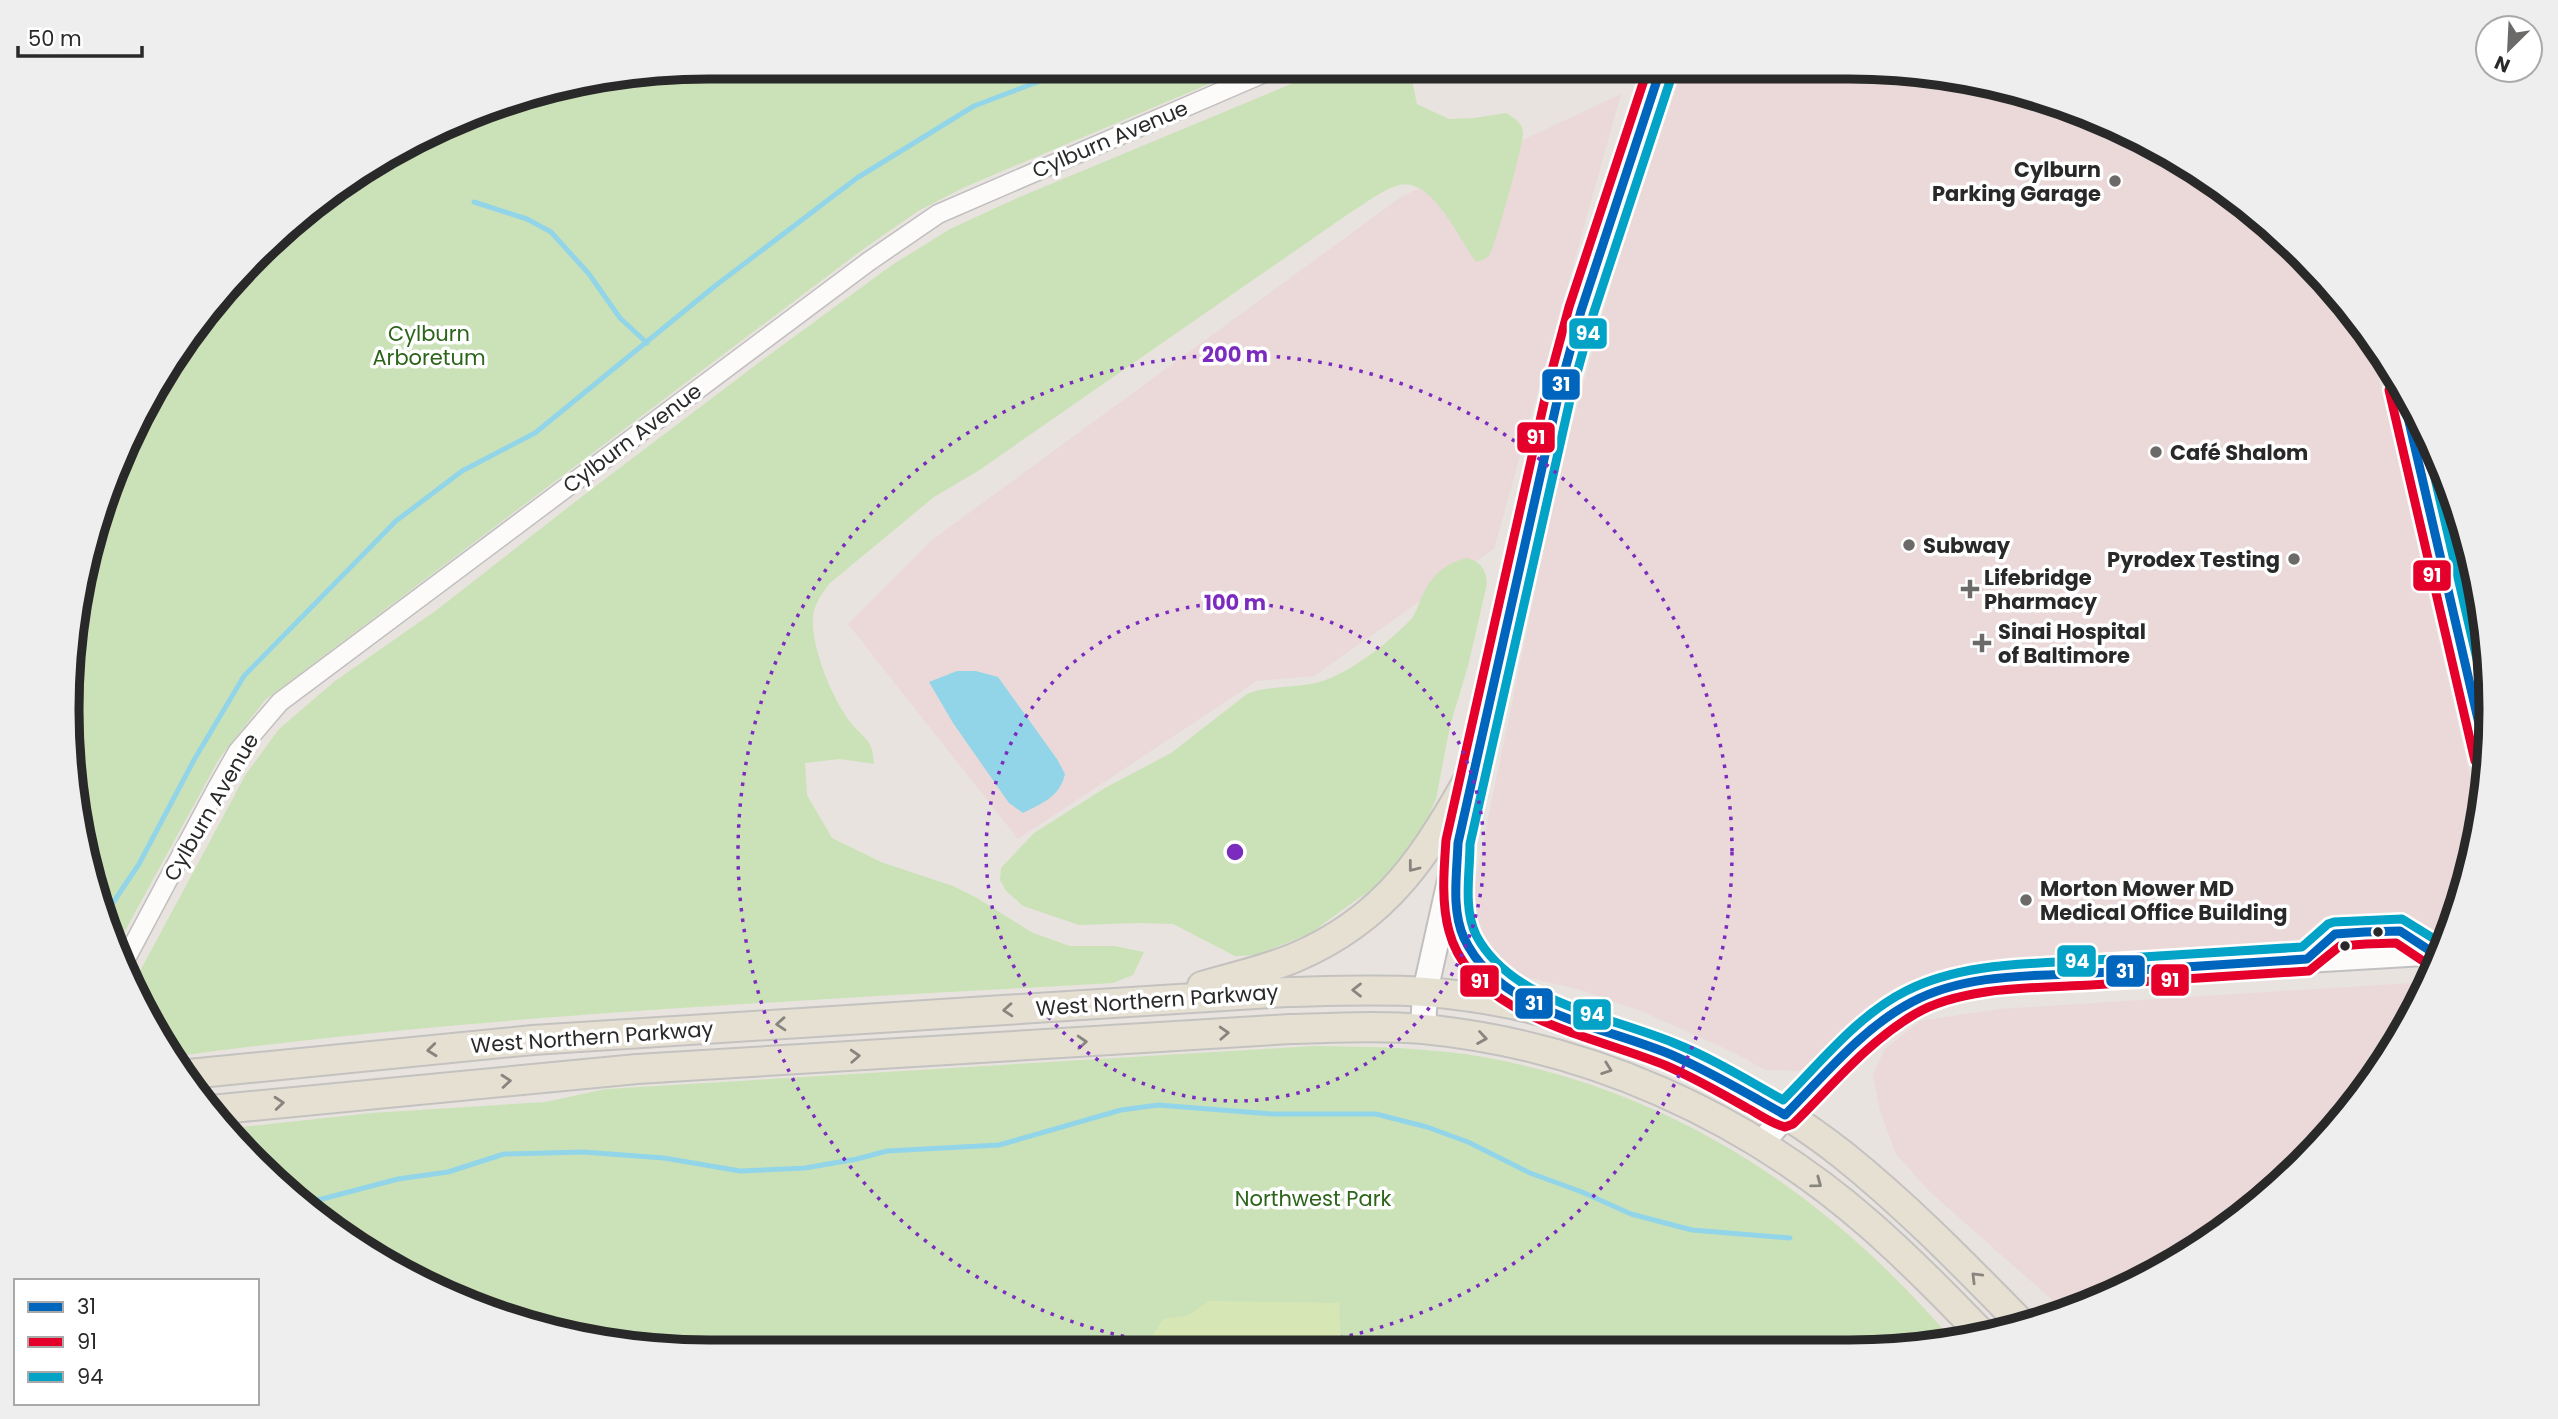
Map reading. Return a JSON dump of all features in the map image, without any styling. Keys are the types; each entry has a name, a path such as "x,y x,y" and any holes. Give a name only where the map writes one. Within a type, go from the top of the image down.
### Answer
{"main road":[{"path":"1423,1029 1425,992 1567,364 1581,311 1657,79"},
{"path":"1146,1001 1294,958 1325,943 1359,921 1388,897 1410,872 1435,839 1475,768"},
{"path":"1458,843 1457,912 1462,936 1480,968 1551,1013"},
{"path":"1761,1144 1785,1115 1883,1020 1912,1001 1942,990 2009,978 2430,953"},
{"name":"West Northern Parkway","path":"194,1073 533,1040 1287,992 1425,992 1494,1000 1551,1013 1670,1054 1785,1115 1841,1153 1891,1194 2017,1318"},
{"name":"West Northern Parkway","path":"222,1109 638,1069 1290,1029 1423,1029 1541,1049 1605,1068 1712,1115 1761,1144 1867,1222 1975,1327"},
{"path":"1944,1296 1966,1329"}],"street":[{"name":"Cylburn Avenue","path":"129,954 238,751 280,702 868,262 938,214 1251,79"},
{"path":"2409,421 2479,722"},
{"path":"2450,597 2468,593"}],"shaded area":[{"name":"Sinai Hospital of Baltimore","path":"1679,79 1890,80 1931,84 2012,100 2051,112 2127,144 2164,163 2232,209 2295,263 2349,326 2375,363 2474,793 2458,873 2438,932 2031,958 1950,970 1902,984 1883,995 1800,1071 1765,1070 1735,1053 1641,1011 1581,990 1516,975 1492,959 1482,947 1476,933 1470,906 1561,465 1616,266"},
{"path":"1621,94 1494,549 1314,676 1257,681 1018,839 848,624 932,540 1401,197"},
{"path":"2416,983 2395,1025 2349,1093 2295,1156 2264,1184 2199,1234 2164,1256 2057,1305 1929,1191 1896,1154 1880,1111 1873,1074 1885,1049 1920,1021 1999,1009"}],"green space":[{"name":"Cylburn Arboretum","path":"710,79 1221,79 965,187 918,211 862,250 265,700 219,759 122,937 100,873 91,833 80,751 79,710 84,627 100,546 112,507 127,468 163,394 209,326 263,263 326,209 359,185 431,144 507,112 546,100 627,84"},
{"path":"1303,79 1414,79 1417,104 1449,119 1506,113 1519,123 1523,132 1498,232 1490,254 1484,259 1476,262 1444,212 1423,190 1411,185 1399,185 1386,190 978,471 934,497 830,583 819,600 813,623 814,638 823,670 844,713 870,744 874,764 840,759 805,763 807,795 832,838 881,862 953,886 1033,933 1070,946 1114,946 1144,952 1133,975 1113,983 528,1019 411,1029 182,1055 163,1025 138,975 246,774 279,729 335,681 438,609 580,498 892,265 950,229 1015,199"},
{"path":"1467,558 1482,567 1487,584 1468,666 1450,726 1436,799 1426,822 1405,851 1389,880 1311,933 1257,955 1235,956 1173,924 1079,925 1023,906 1006,891 1000,880 1001,868 1034,833 1105,788 1171,753 1247,694 1323,681 1351,668 1391,638 1412,618 1438,572"},
{"name":"Northwest Park","path":"1314,1046 1380,1047 1489,1058 1558,1075 1624,1097 1687,1125 1746,1159 1802,1197 1856,1241 1906,1289 1945,1333 1890,1339 1848,1340 710,1340 627,1335 546,1319 507,1307 468,1292 394,1256 359,1234 294,1184 237,1127 371,1113 545,1102 606,1089"},
{"path":"1209,1301 1339,1303 1341,1340 1150,1340 1163,1319 1189,1315"}],"water":[{"path":"957,671 976,671 998,677 1065,774 1055,794 1023,813 1009,803 953,723 929,682"}],"waterway":[{"path":"110,907 139,864 194,760 244,676 396,521 462,471 535,433 715,286 857,178 974,106 1045,79"},
{"path":"474,202 527,219 551,232 589,274 620,318 647,343"},
{"path":"313,1200 398,1179 448,1172 504,1154 583,1152 664,1158 740,1171 805,1168 887,1151 999,1145 1121,1110 1158,1105 1272,1114 1376,1114 1427,1127 1468,1142 1530,1173 1631,1214 1692,1230 1790,1238"}],"transit line":[{"name":"91","path":"1644,79 1569,307 1548,385 1446,840 1446,920 1462,961 1483,985 1509,1004 1540,1020 1667,1066 1785,1127 1793,1124 1865,1051 1898,1025 1915,1014 1955,998 2024,988 2309,971 2340,946 2366,944 2396,943 2426,963"},
{"name":"31","path":"1657,79 1581,311 1560,388 1458,843 1457,916 1464,938 1480,963 1502,984 1527,1000 1556,1014 1672,1055 1785,1115 1844,1054 1877,1025 1912,1002 1955,986 2025,976 2307,959 2335,934 2400,931 2431,951"},
{"name":"94","path":"1671,79 1593,315 1572,391 1470,844 1468,890 1472,925 1492,958 1537,991 1592,1015 1688,1049 1783,1100 1841,1040 1872,1013 1906,991 1951,974 2023,964 2302,947 2328,924 2334,922 2402,919 2435,940"},
{"name":"91","path":"2389,390 2475,761"},
{"name":"31","path":"2409,421 2479,722"},
{"name":"94","path":"2435,479 2477,660"}],"place":[{"name":"Cylburn Parking Garage","path":"2115,181"},
{"name":"Café Shalom","path":"2156,452"},
{"name":"Subway","path":"1909,545"},
{"name":"Pyrodex Testing","path":"2294,559"},
{"name":"Lifebridge Pharmacy","path":"1970,589"},
{"name":"Sinai Hospital of Baltimore","path":"1982,643"},
{"name":"Morton Mower MD Medical Office Building","path":"2026,900"}]}
